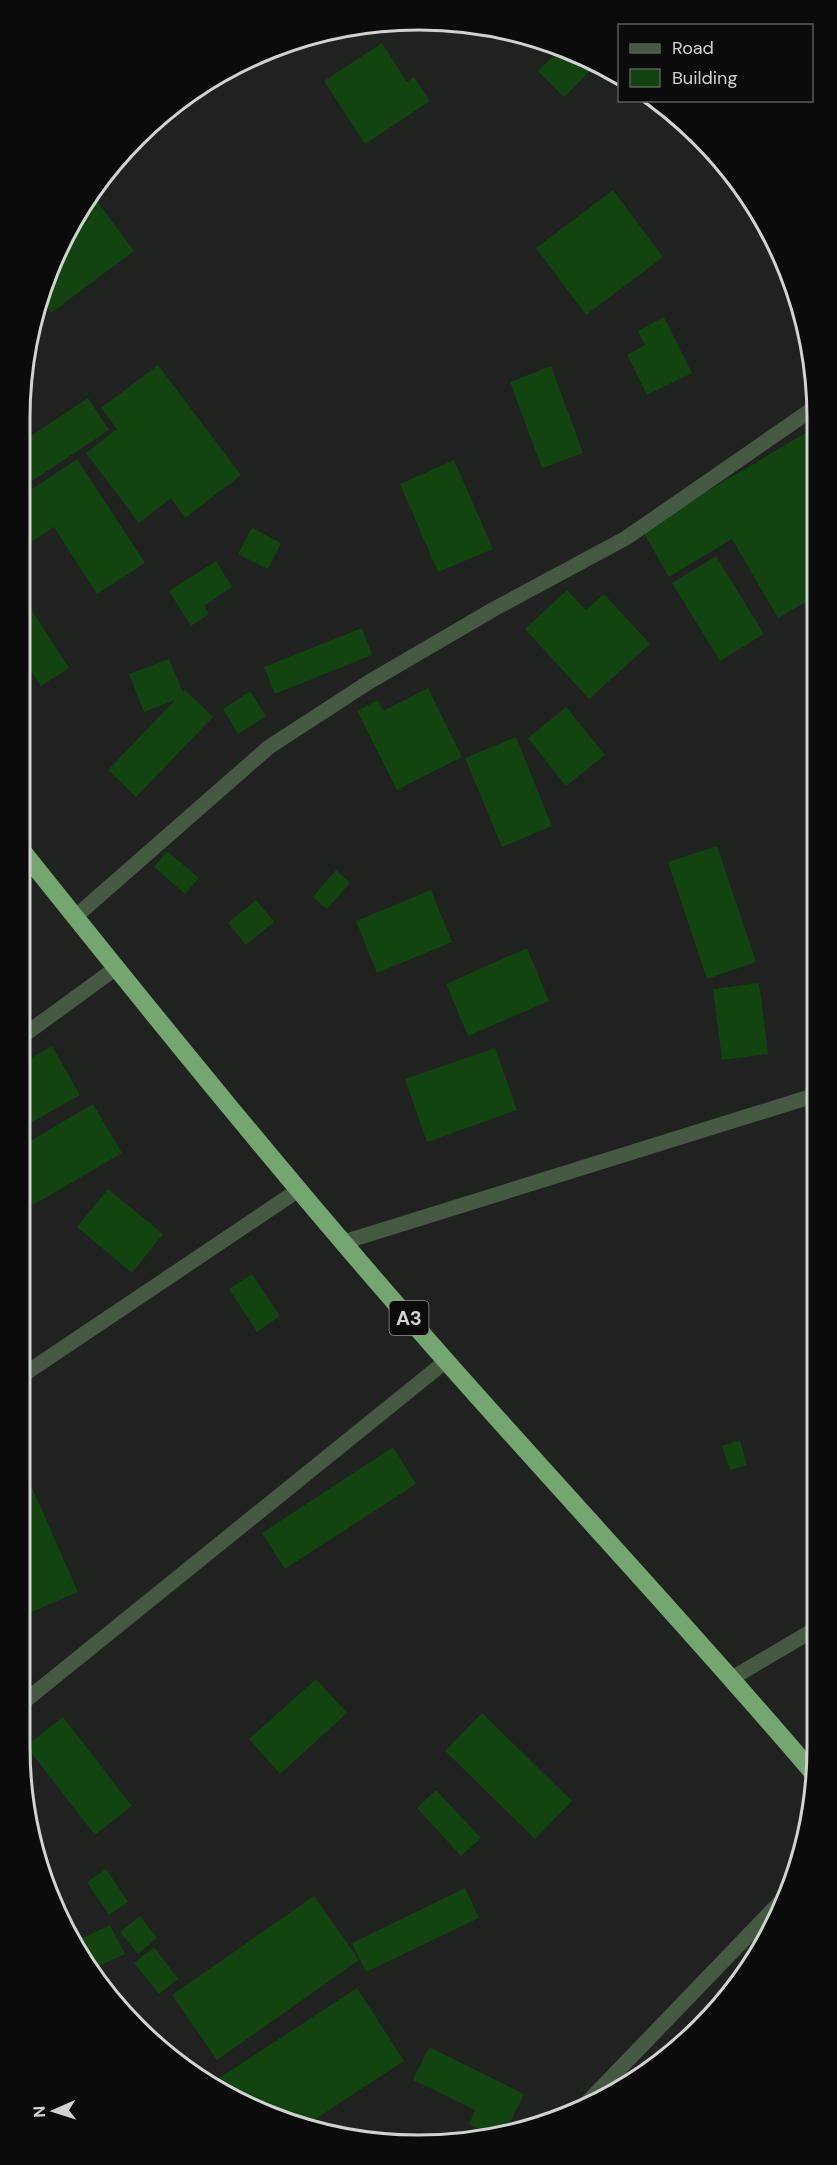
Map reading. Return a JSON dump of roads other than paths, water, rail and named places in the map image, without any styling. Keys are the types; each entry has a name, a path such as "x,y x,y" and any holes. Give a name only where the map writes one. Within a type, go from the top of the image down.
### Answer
{"highway":[{"name":"A3","path":"30,861 116,968 446,1362 732,1678 806,1765"}],"street":[{"path":"75,917 269,747 369,682 475,620 626,538 807,413"},
{"path":"30,1031 116,968"},
{"path":"344,1242 807,1098"},
{"path":"30,1370 300,1189"},
{"path":"30,1697 446,1362"},
{"path":"732,1678 807,1634"},
{"path":"599,2090 769,1914"}]}
